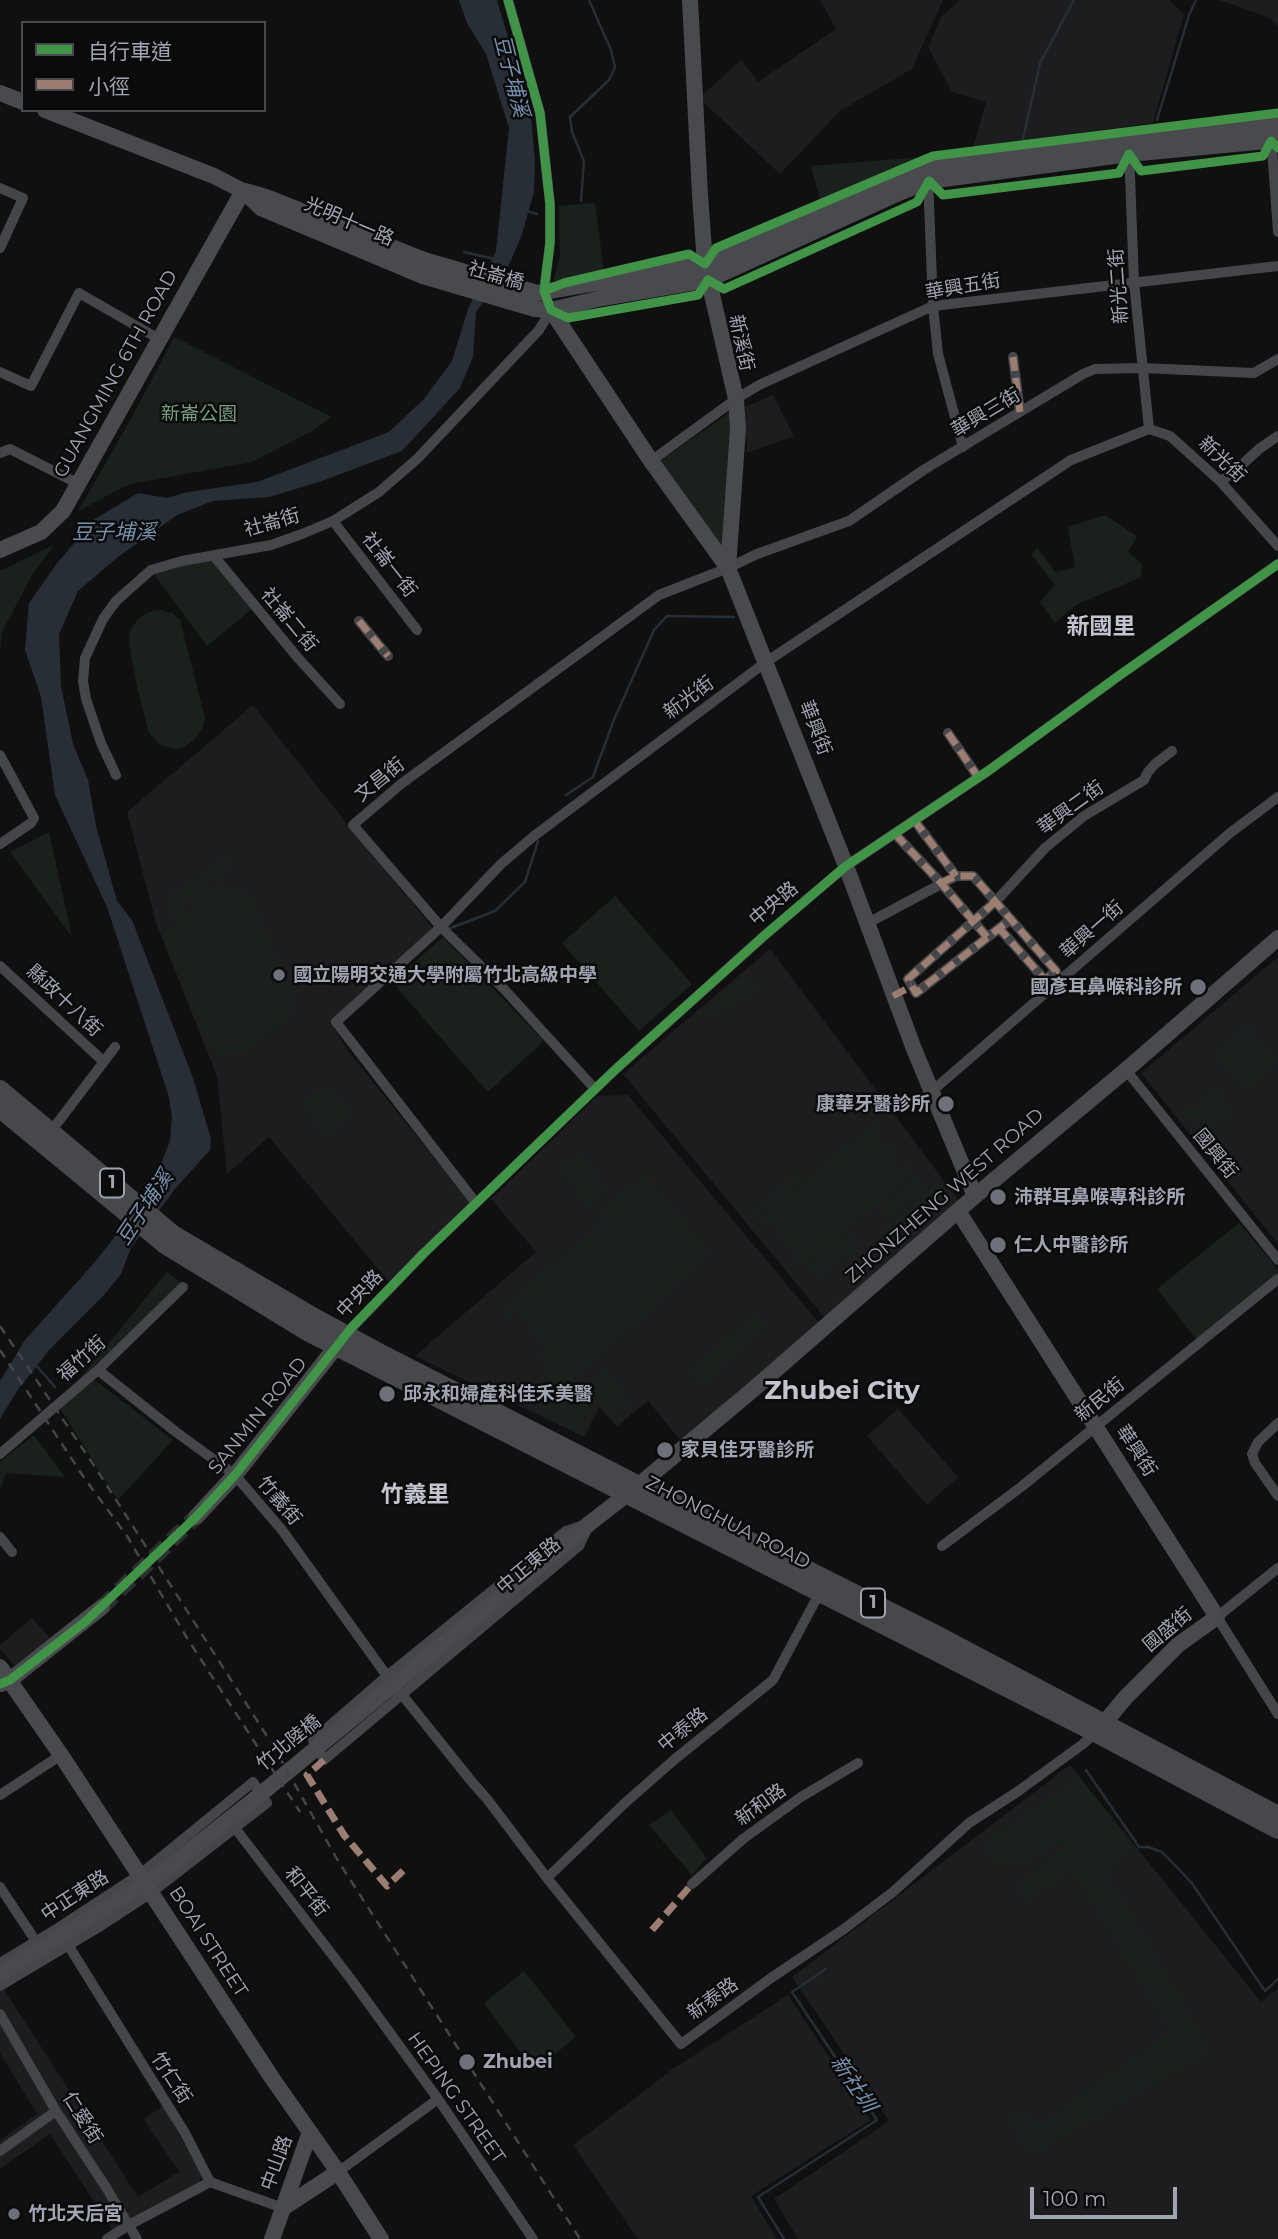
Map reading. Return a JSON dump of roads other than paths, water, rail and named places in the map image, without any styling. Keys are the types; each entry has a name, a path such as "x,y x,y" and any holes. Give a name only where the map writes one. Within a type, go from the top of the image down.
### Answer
{"main road":[{"name":"1","path":"0,1089 47,1138"},
{"name":"1","path":"0,1109 47,1138"},
{"name":"ZHONGHUA ROAD","path":"47,1138 169,1239 341,1341 633,1490 936,1634 1278,1830"},
{"name":"ZHONGHUA ROAD","path":"633,1490 819,1594 1278,1815"}],"street":[{"path":"508,0 540,113 550,204 550,243 542,301 707,272 928,174 1129,147 1274,133 1278,232"},
{"name":"新溪街","path":"690,0 700,195 707,272 736,399 736,477 728,568"},
{"path":"0,93 21,101"},
{"name":"光明十一路","path":"50,112 214,176 243,191 261,208 422,276 448,276"},
{"name":"新光二街","path":"1129,147 1134,282 1149,429"},
{"path":"928,174 933,306 938,354 963,447"},
{"path":"0,188 23,198 0,248"},
{"name":"GUANGMING 6TH ROAD","path":"0,550 41,532 63,511 243,191"},
{"name":"華興五街","path":"651,461 759,385 933,306 1278,266"},
{"name":"社崙橋","path":"448,276 542,301"},
{"path":"0,372 31,386 79,293 159,339"},
{"name":"華興街","path":"542,301 728,568 846,866 893,996 975,1196"},
{"name":"社崙街","path":"116,775 101,743 86,699 83,681 85,659 93,638 116,601 152,570 182,561 271,545 333,521 379,492 417,459 539,330 542,301"},
{"path":"1013,357 1020,412"},
{"name":"華興三街","path":"728,568 757,554 849,522 925,469 1095,369 1143,368 1254,373 1278,359"},
{"name":"新光街","path":"476,1203 336,1021 441,927 501,864 534,836 766,662 1071,460 1149,429 1170,436 1220,481 1278,546"},
{"path":"1220,481 1278,436"},
{"path":"0,453 9,449 79,484"},
{"name":"社崙一街","path":"333,521 417,630"},
{"name":"社崙二街","path":"214,556 298,658 340,704"},
{"name":"中央路","path":"341,1341 423,1254 595,1089 713,981 846,866 978,777 1278,565"},
{"name":"文昌街","path":"595,1089 504,989 441,927 352,825 401,784 659,596 728,568"},
{"path":"359,621 388,656"},
{"path":"948,733 978,777"},
{"name":"華興二街","path":"912,986 908,979 996,901 1045,848 1084,816 1144,780 1147,772 1172,751"},
{"path":"0,755 34,818 0,844"},
{"name":"華興一街","path":"931,1091 1220,842 1278,797"},
{"path":"914,820 956,876"},
{"path":"895,834 988,937"},
{"path":"866,924 956,876 973,876 1056,971 1045,980 999,928"},
{"path":"893,996 912,986 916,993 1011,919"},
{"name":"ZHONZHENG WEST ROAD","path":"590,1523 633,1490 846,1310 975,1196 1278,939"},
{"name":"縣政十八街","path":"0,966 103,1061"},
{"name":"縣政十八街","path":"47,1138 115,1047"},
{"name":"國興街","path":"1126,1070 1278,1260"},
{"name":"華興街","path":"958,1211 1278,1714"},
{"name":"新民街","path":"942,1546 1021,1487 1278,1279"},
{"name":"福竹街","path":"0,1454 98,1370 183,1287"},
{"name":"SANMIN ROAD","path":"196,1517 235,1475 341,1341"},
{"name":"竹義街","path":"98,1370 176,1433 235,1475 282,1530 400,1692"},
{"path":"1278,1423 1258,1442 1252,1454 1255,1463 1278,1496"},
{"name":"中正東路","path":"590,1523 579,1546 400,1692 324,1760 313,1740 387,1676 566,1531 590,1523"},
{"name":"竹北陸橋","path":"0,1974 157,1876 590,1523"},
{"path":"0,1537 12,1552"},
{"name":"國盛街","path":"1100,1728 1126,1697 1170,1653 1278,1569"},
{"name":"中泰路","path":"547,1878 675,1759 773,1680 819,1594"},
{"path":"3,1677 102,1607"},
{"name":"BOAI STREET","path":"3,1677 61,1755 272,2078 382,2239"},
{"name":"新泰路","path":"400,1692 681,2044 844,1929 893,1892 968,1824 1017,1792 1100,1728"},
{"path":"0,1795 61,1755"},
{"name":"新和路","path":"692,1884 743,1839 801,1797 858,1763"},
{"name":"中正東路","path":"0,1963 139,1875 253,1782 267,1803 151,1893 0,1986"},
{"name":"HEPING STREET","path":"235,1828 350,1978 438,2099 527,2237"},
{"path":"0,1887 46,1958"},
{"name":"竹仁街","path":"58,1928 185,2133 210,2182"},
{"name":"仁愛街","path":"0,2014 56,2111 137,2239"},
{"path":"107,2239 210,2182 283,2208 338,2172 438,2099"},
{"path":"0,2151 56,2111"},
{"name":"中山路","path":"272,2239 310,2132"}],"water":[{"name":"豆子埔溪","path":"459,0 497,0 531,116 535,161 534,192 522,234 509,265 476,312 473,357 460,388 402,451 322,481 269,497 213,501 177,515 118,557 78,591 59,634 61,686 73,744 88,780 96,826 117,901 132,920 193,1078 211,1139 210,1150 175,1189 131,1248 121,1274 50,1349 17,1391 0,1419 0,1381 25,1340 95,1262 157,1174 170,1141 172,1117 169,1097 107,907 55,795 41,697 25,650 29,603 58,562 95,519 138,493 167,498 188,492 257,482 389,432 424,399 452,361 468,309 496,251 509,128 486,54 467,23"}],"waterway":[{"path":"581,201 584,161 572,132 570,117 609,80 615,67 611,50 589,0"},
{"path":"1023,139 1040,63 1074,0"},
{"path":"1157,120 1196,0"},
{"path":"527,211 537,214"},
{"path":"464,252 495,259"},
{"path":"566,795 593,777 613,722 654,630 667,616 734,617"},
{"path":"448,929 495,911 525,882 538,841"},
{"path":"35,1364 55,1387"},
{"name":"新社圳","path":"1086,1770 1139,1847 1162,1852 1191,1882 1265,1991 1278,1979"},
{"name":"新社圳","path":"784,2239 758,2197 877,2120 792,1992 826,1969"}],"tunnel":[{"path":"102,1607 196,1517"}],"railway":[{"path":"0,1326 97,1470 272,1744 337,1859 580,2239"},
{"path":"0,1350 85,1479 127,1536 187,1638 300,1812"}],"place":[{"name":"國立陽明交通大學附屬竹北高級中學","path":"279,975"},
{"name":"國彥耳鼻喉科診所","path":"1198,987"},
{"name":"康華牙醫診所","path":"946,1104"},
{"name":"沛群耳鼻喉專科診所","path":"998,1197"},
{"name":"仁人中醫診所","path":"998,1245"},
{"name":"邱永和婦產科佳禾美醫","path":"387,1394"},
{"name":"家貝佳牙醫診所","path":"665,1450"},
{"name":"Zhubei","path":"467,2062"},
{"name":"竹北天后宮","path":"14,2214"}],"district":[{"name":"新國里","path":"1101,627"},
{"name":"Zhubei City","path":"842,1391"},
{"name":"竹義里","path":"415,1495"}],"park label":[{"name":"新崙公園","path":"199,414"}]}
